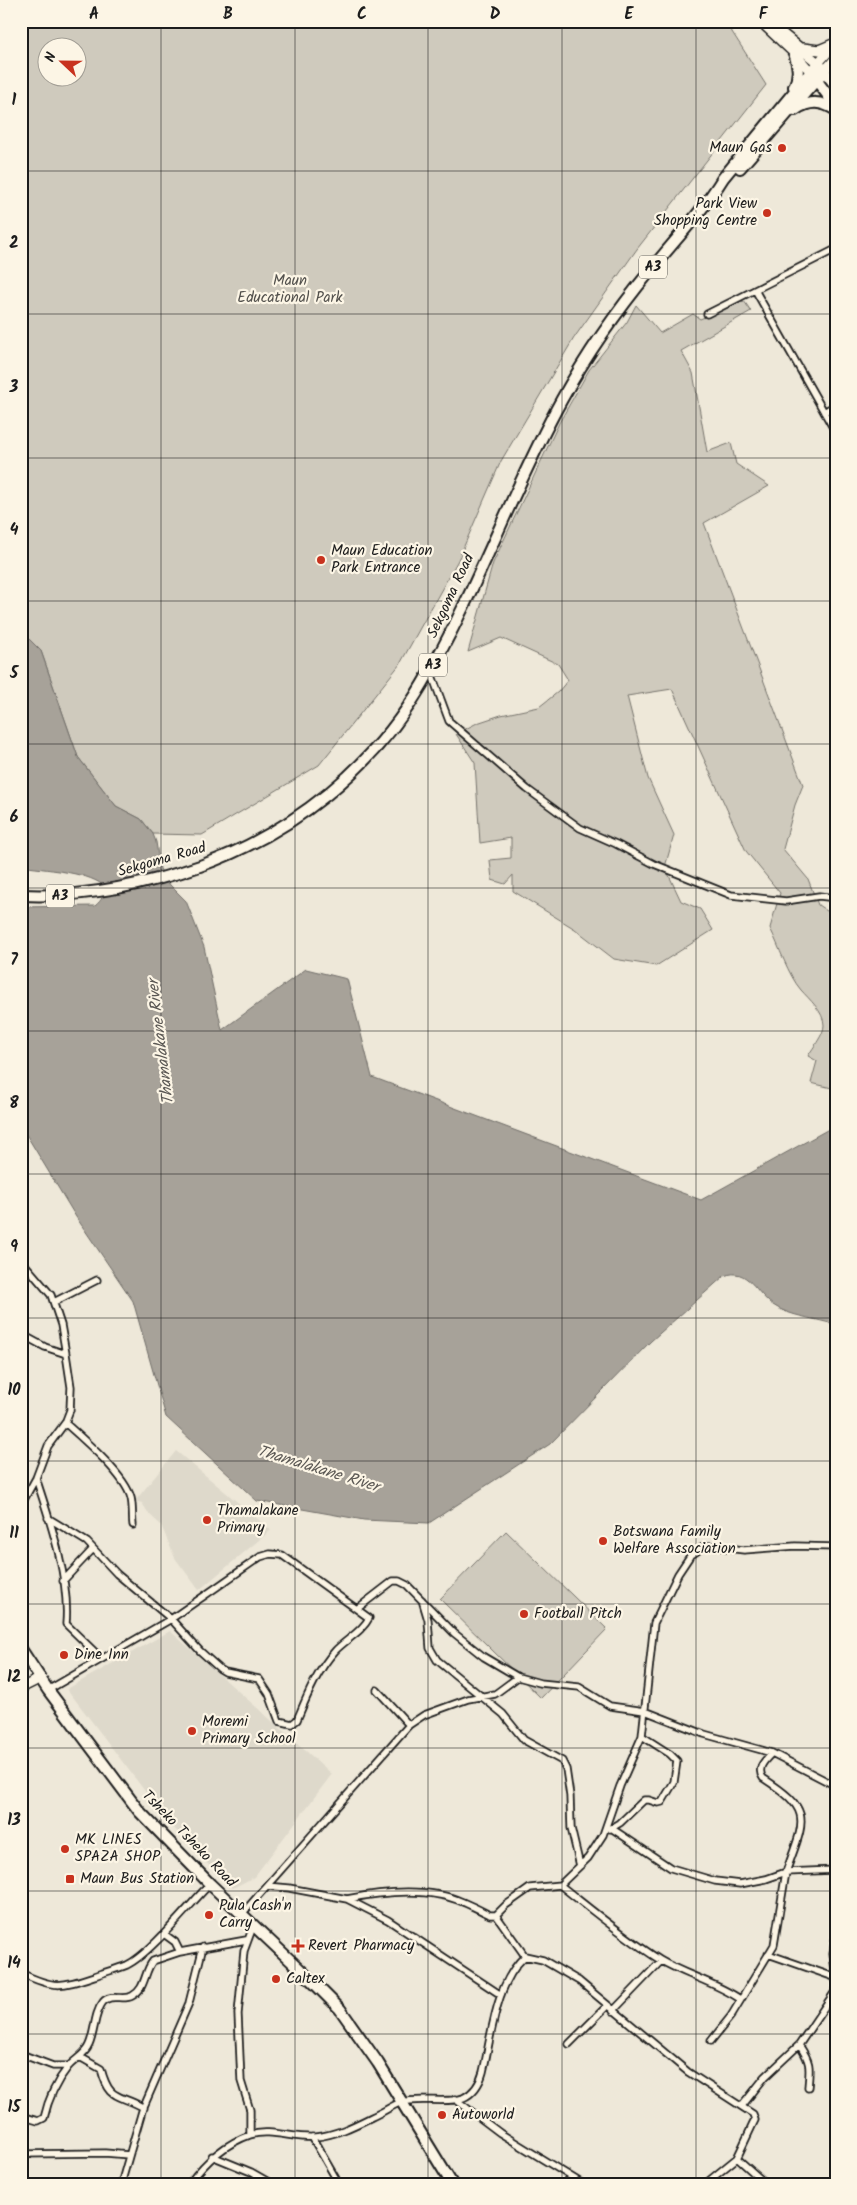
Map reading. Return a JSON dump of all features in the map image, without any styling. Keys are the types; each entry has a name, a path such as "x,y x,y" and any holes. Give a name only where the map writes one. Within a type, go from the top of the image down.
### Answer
{"highway":[{"path":"774,122 798,77 795,48"},
{"path":"821,67 836,86"},
{"name":"Sekgoma Road","path":"21,895 60,896 98,892 173,875 227,856 268,836 308,810 366,758 398,722 448,639 531,460 562,398 586,358 623,306 712,197 728,182 774,122 821,67"},
{"path":"814,76 836,106"},
{"path":"774,122 808,103 823,104 836,110"},
{"name":"Tsheko Tsheko Road","path":"21,1649 48,1690 138,1811 340,2010 378,2062 452,2184"}],"main road":[{"path":"760,21 821,67"},
{"path":"767,21 795,48 814,76"},
{"path":"795,48 814,51 836,43"},
{"path":"821,67 836,43"},
{"path":"821,67 836,58"},
{"path":"21,1688 41,1678"}],"street":[{"path":"708,314 836,249"},
{"path":"755,290 836,433"},
{"path":"824,412 836,405"},
{"path":"430,670 449,721 527,789 580,828 654,864 731,894 786,900 820,896 836,898"},
{"path":"21,1505 36,1478 48,1446 65,1423 71,1401 64,1337 54,1302 45,1287 22,1261"},
{"path":"54,1302 97,1280"},
{"path":"21,1334 45,1347 66,1354"},
{"path":"65,1423 91,1445 122,1480 131,1498 133,1525"},
{"path":"36,1478 63,1581 67,1603 66,1624 102,1659"},
{"path":"48,1518 82,1539 117,1574 171,1619 200,1651 220,1669 225,1672 255,1677 262,1682 279,1721 288,1724 297,1720 314,1682 331,1656 368,1620 368,1615 322,1586 282,1555 270,1554 260,1557 237,1572 171,1619 48,1690"},
{"path":"347,1900 365,1895 396,1893 434,1894 452,1898 490,1915 496,1915 506,1905 530,1888 560,1886 580,1866 604,1832 620,1786 642,1736 654,1623 678,1574 690,1556 703,1547 710,1546 744,1550 795,1546 836,1547"},
{"path":"63,1581 93,1549"},
{"path":"358,1608 393,1581 399,1581 407,1585 422,1599 454,1633 484,1657 518,1677 579,1687 610,1706 644,1710 704,1734 772,1752 836,1786"},
{"path":"422,1599 432,1654 443,1666 503,1714 524,1740 562,1762 566,1769 570,1796 569,1820 580,1866"},
{"path":"242,1914 409,1726 424,1715 468,1699 495,1694 518,1677"},
{"path":"377,1690 409,1726"},
{"path":"604,1832 644,1800 662,1802 674,1782 677,1762 670,1754 642,1736"},
{"path":"711,2041 731,2016 776,1939 780,1896 799,1835 800,1810 793,1800 760,1774 761,1767 772,1752"},
{"path":"611,1828 671,1868 715,1881 740,1884 766,1879 786,1872 836,1870"},
{"path":"21,1973 55,1986 70,1984 129,1964 164,1934 210,1884"},
{"path":"266,1886 289,1888 347,1900 388,1920 501,1995"},
{"path":"560,1886 630,1940 661,1961 717,1986 740,1999"},
{"path":"496,1915 525,1956 535,1957 579,1981 688,2072 753,2114 755,2120 737,2158 705,2184"},
{"path":"250,2135 250,2110 241,2082 238,2022 241,1968 246,1940 254,1924"},
{"path":"164,1934 174,1942 180,1952"},
{"path":"768,1954 835,1979 834,1953 836,1936"},
{"path":"21,2116 38,2121 42,2120 51,2094 69,2066 87,2051 99,2011 106,1999 132,1996 145,1981 153,1961 180,1952 246,1940"},
{"path":"121,2184 144,2108 189,2003 203,1947"},
{"path":"189,2184 212,2156 250,2135 264,2133 312,2137 325,2136 352,2126 402,2102 455,2099 468,2095 479,2084 501,1995 512,1971 525,1956"},
{"path":"613,2011 661,1961"},
{"path":"742,2106 765,2077 799,2045 836,1990"},
{"path":"569,2044 607,2006"},
{"path":"799,2045 807,2056 810,2066 808,2087"},
{"path":"21,2054 53,2066 69,2066"},
{"path":"80,2057 101,2069 104,2081 114,2096 144,2108"},
{"path":"455,2099 500,2133 583,2184"},
{"path":"312,2137 339,2184"},
{"path":"21,2154 105,2153 129,2155"},
{"path":"212,2156 251,2172 272,2184"},
{"path":"737,2158 766,2184"},
{"path":"21,2178 28,2184"}],"shaded area":[{"name":"Thamalakane Primary","path":"176,1451 271,1530 199,1590 175,1558 161,1525 149,1514 142,1503 135,1501"},
{"name":"Moremi Primary School","path":"170,1631 332,1774 254,1877 233,1888 222,1879 170,1824 67,1689"}],"green space":[{"name":"Maun Educational Park","path":"21,21 725,21 766,85 637,249 574,338 501,461 458,560 400,664 319,765 202,835 153,834 141,819 116,806 78,757 41,651 21,631"},
{"path":"744,301 751,311 681,351 693,373 707,452 731,443 736,464 769,486 704,523 803,785 795,805 783,849 808,879 818,905 836,917 836,1089 811,1083 817,1061 808,1056 818,1041 824,1025 822,1015 792,977 770,928 780,893 746,851 672,689 627,696 648,778 674,835 665,867 681,901 700,909 713,930 656,966 614,959 575,929 513,891 513,875 505,884 492,880 490,860 511,858 511,838 480,843 475,763 456,734 477,723 501,715 539,707 558,692 568,680 558,664 501,638 468,652 493,563 559,423 589,370 627,322 636,305 660,333 693,314 700,319"},
{"name":"Football Pitch","path":"506,1531 607,1629 541,1698 440,1599"}],"water":[{"name":"Thamalakane River","path":"21,631 41,651 78,757 116,806 141,819 153,834 160,869 170,885 186,901 204,947 222,1030 306,969 347,979 372,1077 701,1200 836,1125 836,1325 795,1315 780,1309 767,1300 746,1278 732,1274 724,1276 651,1341 550,1444 429,1523 364,1520 257,1501 166,1417 133,1301 76,1217 21,1126 21,907 95,906 104,892 103,885 86,877 21,866"}],"place":[{"name":"Maun Gas","path":"782,148"},
{"name":"Park View Shopping Centre","path":"767,213"},
{"name":"Maun Education Park Entrance","path":"321,560"},
{"name":"Thamalakane Primary","path":"207,1520"},
{"name":"Botswana Family Welfare Association","path":"603,1541"},
{"name":"Football Pitch","path":"524,1614"},
{"name":"Dine Inn","path":"64,1655"},
{"name":"Moremi Primary School","path":"192,1731"},
{"name":"MK LINES SPAZA SHOP","path":"65,1849"},
{"name":"Maun Bus Station","path":"70,1879"},
{"name":"Pula Cash'n Carry","path":"209,1915"},
{"name":"Revert Pharmacy","path":"298,1946"},
{"name":"Caltex","path":"276,1979"},
{"name":"Autoworld","path":"442,2115"}]}
